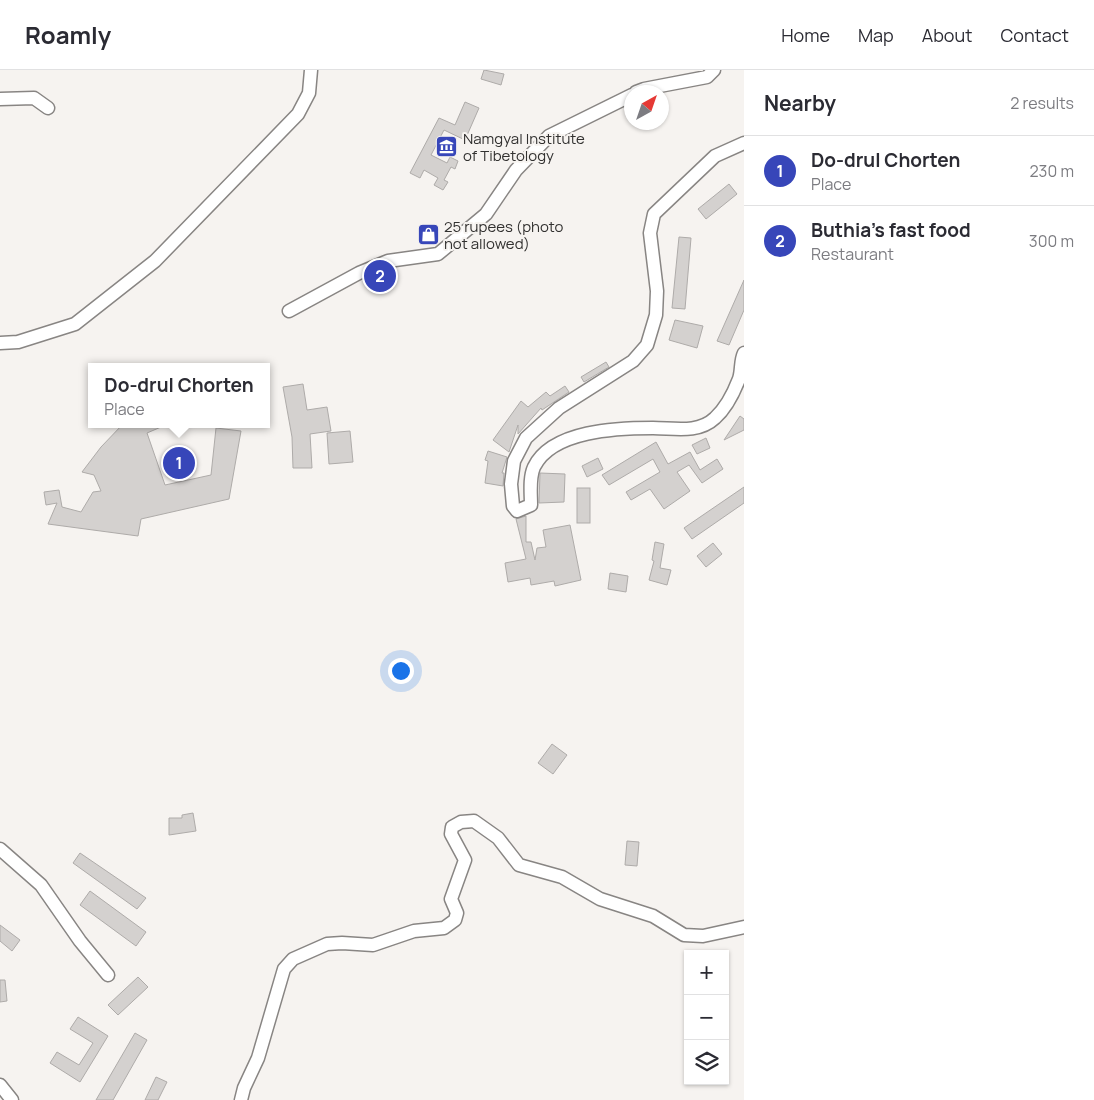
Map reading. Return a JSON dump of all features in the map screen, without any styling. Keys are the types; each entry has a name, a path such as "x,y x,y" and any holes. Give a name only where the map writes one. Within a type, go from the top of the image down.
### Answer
{"street":[{"path":"0,342 18,342 74,324 155,261 298,114 310,92 311,70"},
{"path":"665,85 707,77 714,70"},
{"path":"0,100 34,98 48,108"},
{"path":"289,311 359,273 388,261 438,254 486,214 516,170 549,136 624,99"},
{"path":"744,143 738,143 715,156 654,214 650,233 657,290 656,315 647,345 633,361 558,408 526,438 514,461 511,484 513,506 517,511 531,505 534,466 547,452 568,438 606,430 702,428 716,418 726,404 739,378 744,353"},
{"path":"241,1100 244,1088 258,1058 284,969 293,959 327,944 373,945 414,931 431,932 444,928 455,920 457,913 451,899 465,860 451,834 452,827 461,822 474,822 498,838 519,865 562,877 600,900 653,916 684,936 703,936 744,927"},
{"path":"0,849 41,884 80,941 108,976"},
{"path":"0,1085 12,1100"}],"building":[{"path":"484,70 504,74 501,85 481,79"},
{"path":"465,102 479,108 465,140 444,130 431,155 447,163 450,157 458,161 455,169 451,167 444,180 448,182 443,190 434,185 438,178 424,170 420,178 410,173 439,118 455,125"},
{"path":"729,184 737,194 706,219 698,209"},
{"path":"679,237 691,238 685,309 672,308"},
{"path":"744,280 744,310 729,345 717,341"},
{"path":"675,320 703,326 697,348 669,340"},
{"path":"606,362 609,367 584,382 581,377"},
{"path":"303,384 307,410 327,407 331,431 310,434 312,468 293,468 292,437 283,387"},
{"path":"565,386 569,392 542,410 541,408 518,434 518,425 509,452 493,440 521,401 528,407 546,392 550,396"},
{"path":"740,416 744,419 744,430 724,440"},
{"path":"119,428 159,428 147,433 165,485 211,475 216,428 241,431 229,499 141,519 138,536 48,524 57,503 46,505 44,492 59,490 62,507 81,512 93,492 101,491 94,475 82,472 101,447"},
{"path":"350,431 353,462 329,464 327,433"},
{"path":"706,438 710,448 697,454 692,445"},
{"path":"656,442 668,464 690,452 700,470 717,459 723,469 702,483 689,465 677,472 690,491 664,509 650,489 631,500 626,492 660,472 653,459 609,485 602,475"},
{"path":"488,451 507,457 502,473 504,473 503,486 485,483 488,461 485,460"},
{"path":"598,458 603,469 587,477 582,466"},
{"path":"540,473 565,474 564,502 539,503"},
{"path":"744,487 744,503 692,539 684,528"},
{"path":"577,488 590,488 590,523 577,523"},
{"path":"526,516 526,542 531,542 535,560 537,548 546,547 543,530 570,525 581,580 555,586 554,581 531,585 530,578 508,582 505,563 526,559 516,519"},
{"path":"655,542 664,544 660,568 671,570 667,585 649,580 654,561 652,560"},
{"path":"713,543 722,554 706,567 697,556"},
{"path":"610,573 628,576 626,592 608,589"},
{"path":"552,744 567,755 553,774 538,763"},
{"path":"193,813 196,831 169,835 169,818 182,818 182,815"},
{"path":"627,841 639,842 637,866 625,865"},
{"path":"80,853 146,898 137,909 73,863"},
{"path":"90,891 146,932 136,946 80,905"},
{"path":"0,925 20,940 12,951 0,941"},
{"path":"138,977 148,987 118,1015 108,1005"},
{"path":"0,980 5,980 7,1001 0,1002"},
{"path":"78,1017 108,1036 80,1082 50,1063 57,1052 79,1065 93,1043 70,1029"},
{"path":"135,1033 147,1040 113,1100 96,1100"},
{"path":"156,1077 167,1082 158,1100 145,1100"}],"place":[{"name":"Namgyal Institute of Tibetology","path":"447,147"},
{"name":"25 rupees (photo not allowed)","path":"428,235"},
{"name":"Buthia's fast food","path":"380,276"},
{"name":"Do-drul Chorten","path":"179,463"}]}
